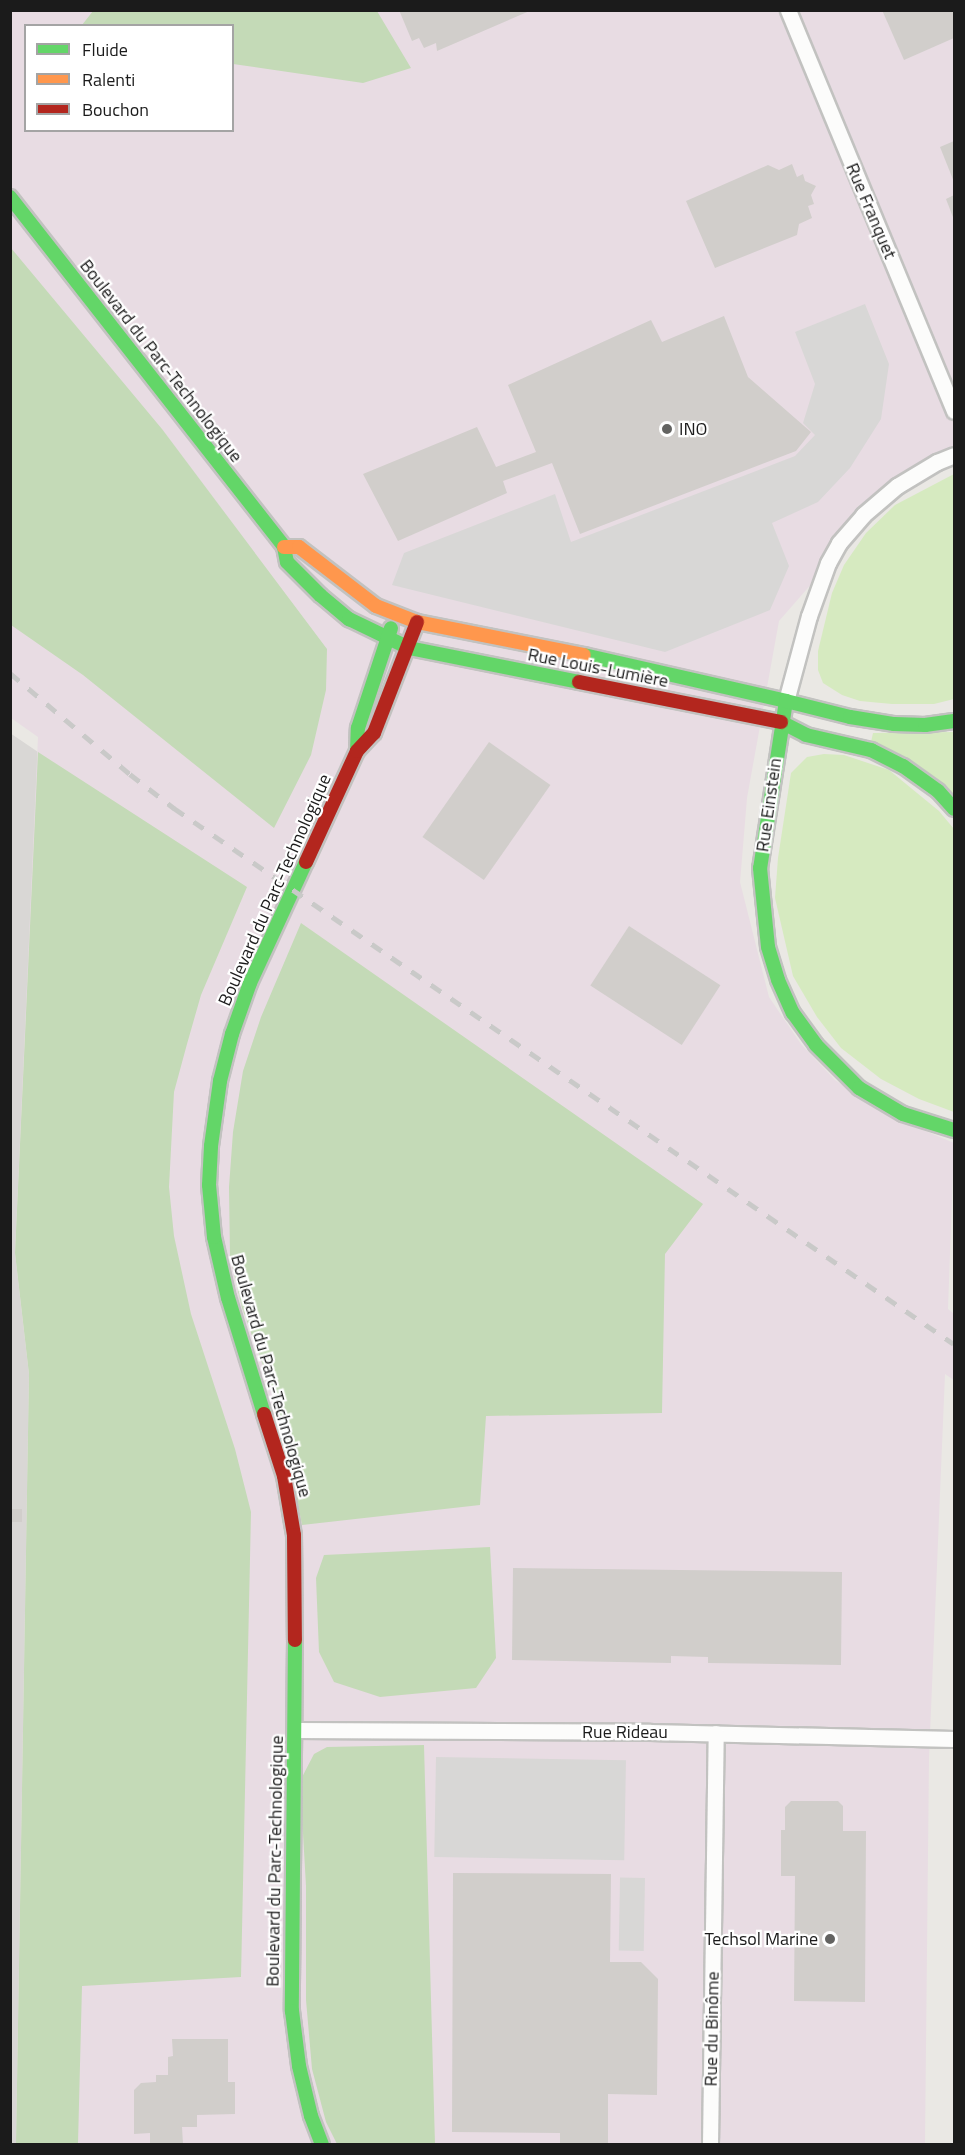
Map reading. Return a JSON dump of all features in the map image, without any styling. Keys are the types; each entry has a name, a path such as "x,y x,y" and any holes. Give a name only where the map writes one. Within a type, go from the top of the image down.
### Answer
{"main road":[{"name":"Boulevard du Parc-Technologique","path":"10,197 284,547 287,562 320,595 349,619 387,640 409,648"},
{"path":"284,547 299,547 353,591 396,615 417,622"},
{"name":"Boulevard du Parc-Technologique","path":"357,751 358,728 396,615"},
{"name":"Boulevard du Parc-Technologique","path":"322,2145 311,2116 299,2066 292,2011 296,1730 294,1535 284,1476 228,1298 214,1237 209,1185 211,1146 220,1081 232,1034 250,983 357,751 374,733 409,648 417,622"},
{"name":"Rue Louis-Lumière","path":"417,622 622,662 850,717 894,724 925,725 954,721"},
{"name":"Rue Louis-Lumière","path":"409,648 781,723 806,735 871,750 903,766 938,791 954,809"},
{"name":"Rue Einstein","path":"786,701 760,868 768,947 778,980 793,1013 816,1045 859,1088 903,1114 954,1130"}],"street":[{"name":"Rue Franquet","path":"788,10 954,411"},
{"name":"Rue Einstein","path":"786,701 808,616 828,563 839,543 863,515 897,486 937,462 954,455"},
{"name":"Rue Rideau","path":"296,1730 716,1733 954,1739"},
{"name":"Rue du Binôme","path":"710,2145 716,1733"}],"shaded area":[{"path":"11,11 954,11 954,455 897,486 779,621 747,798 740,882 769,997 801,1044 835,1080 883,1113 954,1143 948,1309 954,1314 954,1380 945,1374 929,1758 925,2144 16,2144 29,1374 15,1253 38,737 11,718"},
{"path":"865,304 889,364 881,419 850,468 818,502 772,523 789,566 770,610 665,652 392,585 404,553 555,494 571,542 795,456 815,435 803,423 815,384 795,332"},
{"path":"10,733 38,752 15,1253 29,1374 16,2144 10,2144"},
{"path":"436,1757 626,1760 624,1860 434,1857"},
{"path":"620,1878 645,1878 644,1951 619,1951"}],"green space":[{"path":"93,11 377,11 411,68 363,83 234,64 234,24 83,24"},
{"path":"11,248 162,429 327,649 326,690 311,755 274,828 83,675 11,625"},
{"path":"954,474 954,699 934,704 892,704 860,701 842,695 823,683 818,670 818,651 832,593 844,565 866,533 895,505"},
{"path":"954,732 954,795 871,742 873,733"},
{"path":"38,752 247,887 201,995 174,1092 169,1187 174,1236 191,1314 235,1449 251,1512 241,1977 82,1986 78,2144 16,2144 29,1374 15,1253"},
{"path":"824,754 844,755 889,770 939,811 954,829 954,1112 919,1099 881,1079 841,1048 817,1017 793,976 775,898 778,858 791,773 807,757"},
{"path":"301,923 703,1204 665,1254 662,1413 486,1416 480,1505 302,1525 279,1409 242,1308 230,1256 229,1187 233,1132 243,1071 261,1017"},
{"path":"490,1547 496,1658 476,1688 380,1697 334,1682 319,1652 316,1578 324,1555"},
{"path":"424,1745 435,2144 337,2144 326,2122 312,2069 306,2000 306,1886 300,1781 314,1754 327,1747"}],"building":[{"path":"399,10 532,10 437,51 436,43 424,48 419,38 412,41"},
{"path":"882,10 954,10 954,38 904,60"},
{"path":"954,141 954,182 940,147"},
{"path":"792,164 797,177 803,174 805,181 816,186 811,195 814,204 808,206 812,218 799,224 797,235 715,268 686,201 768,165 779,170"},
{"path":"954,195 954,220 946,199"},
{"name":"INO","path":"724,316 748,377 811,432 796,451 580,534 552,463 503,481 507,493 398,541 363,474 477,427 496,467 536,452 508,385 651,320 662,342"},
{"path":"489,742 550,785 484,880 422,837"},
{"path":"629,926 720,985 682,1045 590,986"},
{"path":"10,1509 22,1509 22,1522 10,1522"},
{"path":"513,1568 842,1572 841,1665 708,1663 708,1657 671,1656 671,1663 512,1660"},
{"name":"Techsol Marine","path":"791,1801 838,1801 843,1806 843,1831 866,1831 865,2002 794,2001 795,1876 781,1876 781,1830 785,1830 785,1807"},
{"path":"453,1873 611,1874 610,1962 641,1962 658,1979 657,2095 608,2094 608,2144 560,2144 560,2133 452,2132"},
{"path":"172,2039 228,2039 228,2082 235,2082 235,2114 197,2115 197,2127 182,2127 183,2144 150,2144 150,2133 134,2134 134,2090 141,2083 156,2082 156,2075 168,2075 168,2057 173,2056"}],"railway":[{"path":"10,673 174,808 954,1344"}],"traffic: fast":[{"path":"10,197 284,547 287,562 320,595 349,619 409,648 579,682"},
{"path":"357,751 358,728 391,628"},
{"path":"584,655 786,701 760,868 768,947 778,980 793,1013 816,1045 859,1088 903,1114 954,1130"},
{"path":"786,701 850,717 894,724 925,725 954,721"},
{"path":"781,722 806,735 871,750 903,766 938,791 954,809"},
{"path":"264,1414 228,1298 214,1237 209,1185 211,1146 220,1081 232,1034 250,983 306,862"},
{"path":"295,1640 292,2011 299,2066 311,2116 322,2144"}],"traffic: slow":[{"path":"284,547 299,547 376,606 417,622 584,655"}],"traffic: jam":[{"path":"306,862 357,751 374,733 417,622"},
{"path":"579,682 781,722"},
{"path":"264,1414 284,1476 294,1535 295,1640"}],"place":[{"name":"INO","path":"667,429"},
{"name":"Techsol Marine","path":"830,1939"}]}
